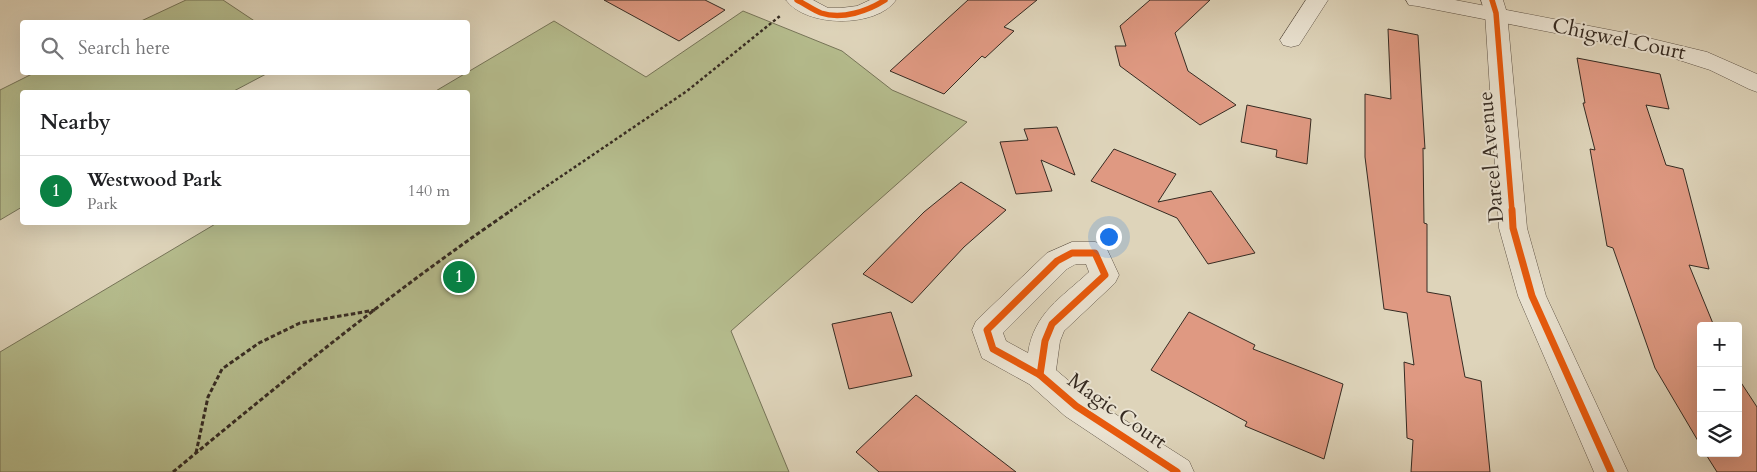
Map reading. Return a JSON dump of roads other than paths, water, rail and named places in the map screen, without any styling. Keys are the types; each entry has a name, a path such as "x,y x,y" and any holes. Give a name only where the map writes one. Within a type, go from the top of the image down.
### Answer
{"street":[{"path":"799,1 824,14 846,14 864,11 885,0"},
{"path":"1291,40 1316,0"},
{"name":"Chigwel Court","path":"1417,0 1494,7 1685,52 1737,72 1757,84"},
{"name":"Darcel Avenue","path":"1494,7 1513,228 1532,296 1611,472"},
{"name":"Magic Court","path":"1040,375 1076,406 1177,472"}],"place":[{"name":"Westwood Park","path":"459,277"}]}
